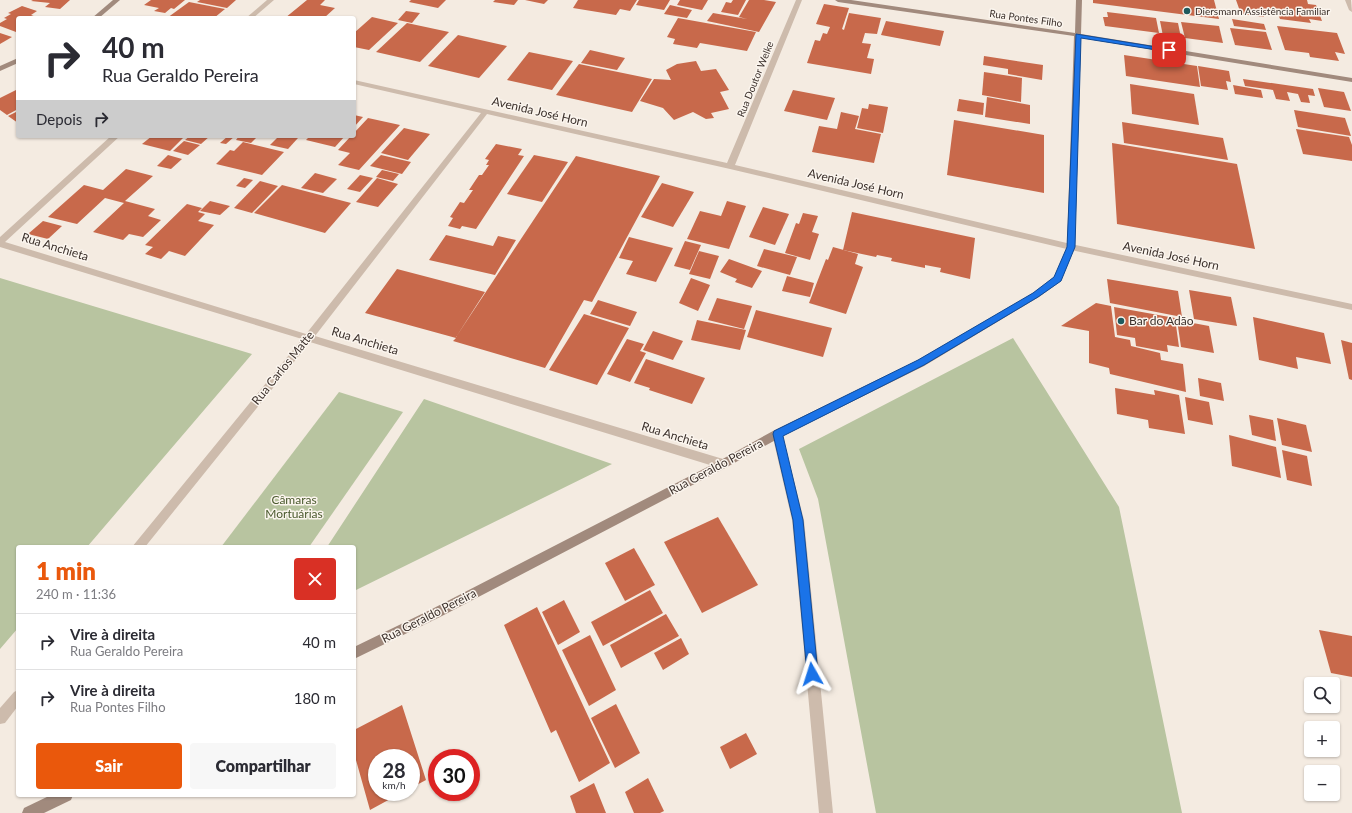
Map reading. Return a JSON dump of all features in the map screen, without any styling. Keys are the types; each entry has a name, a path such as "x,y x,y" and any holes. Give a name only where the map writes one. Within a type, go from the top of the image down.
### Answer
{"main road":[{"path":"97,16 117,0"},
{"name":"Rua Pontes Filho","path":"838,0 1078,36 1352,80"},
{"name":"Rua Geraldo Pereira","path":"356,653 723,464 777,434 921,363 1036,295 1058,279 1071,247 1079,0"},
{"path":"0,69 16,61"},
{"path":"29,813 62,797"}],"street":[{"path":"251,16 271,0"},
{"name":"Rua Doutor Welke","path":"730,166 799,0"},
{"path":"1348,0 1352,10"},
{"name":"Avenida José Horn","path":"356,82 730,166 1071,247 1352,307"},
{"name":"Rua Carlos Matte","path":"140,545 308,337 485,112"},
{"path":"0,243 114,138"},
{"name":"Rua Anchieta","path":"0,243 723,464"},
{"path":"777,434 798,520 826,813"},
{"path":"0,718 16,698"}],"green space":[{"path":"0,278 252,354 89,545 16,545 16,630 0,649"},
{"path":"1013,338 1119,507 1182,813 876,813 818,499 799,449"},
{"name":"Câmaras Mortuárias","path":"339,392 403,412 310,545 223,545"},
{"path":"424,399 612,464 356,590 356,545 328,545"}],"building":[{"path":"70,0 60,9 45,7 50,3 31,1"},
{"path":"151,0 185,0 174,9 171,8 165,13 154,11 159,8 144,5"},
{"path":"200,0 236,0 227,8 197,2"},
{"path":"307,0 325,0 320,5 335,8 326,16 287,16"},
{"path":"411,0 446,0 438,8 409,2"},
{"path":"495,0 518,0 514,5 493,2"},
{"path":"525,0 548,0 544,4"},
{"path":"578,0 637,0 630,11 620,9 616,15 573,8"},
{"path":"639,0 670,0 664,10 636,5"},
{"path":"680,0 708,0 702,10 677,5"},
{"path":"733,0 746,0 738,15 721,12 726,2 731,3"},
{"path":"749,0 776,2 759,32 707,21 713,13 747,19 739,17"},
{"name":"Diersmann Assistência Familiar","path":"1093,0 1214,0 1219,19 1093,3"},
{"path":"1236,0 1307,0 1308,4 1316,5 1322,21 1309,19 1311,23 1280,19 1278,14 1263,12 1264,17 1241,14"},
{"path":"189,2 225,9 216,16 170,16"},
{"path":"824,4 849,8 842,29 844,30 849,13 881,18 877,34 865,33 862,43 871,44 867,58 874,59 871,74 807,63 815,40 820,41 823,33 827,34 830,27 816,24"},
{"path":"670,5 692,10 687,18 664,14"},
{"path":"22,6 37,11 31,15 34,16 16,16 16,32 0,26 0,23 7,19 4,18 11,14 8,13"},
{"path":"406,11 420,13 412,23 398,20"},
{"path":"1107,12 1156,18 1159,33 1105,26 1103,17 1108,17"},
{"path":"372,17 398,23 369,50 356,47 356,31"},
{"path":"678,18 756,32 747,51 700,43 697,48 673,44 675,39 667,37"},
{"path":"1232,19 1264,24 1266,30 1234,26"},
{"path":"886,21 944,31 940,46 881,35"},
{"path":"1160,21 1178,23 1181,38 1163,36"},
{"path":"1181,22 1219,26 1223,43 1185,38"},
{"path":"407,23 449,32 420,62 376,52"},
{"path":"1277,26 1337,33 1345,54 1335,52 1339,61 1310,57 1309,53 1285,50"},
{"path":"1230,28 1266,32 1272,50 1235,45"},
{"path":"0,33 12,37 0,44"},
{"path":"458,35 507,46 479,78 428,66"},
{"path":"590,50 625,58 617,70 581,63"},
{"path":"529,52 573,61 552,90 507,80"},
{"path":"1124,55 1197,66 1200,87 1126,76"},
{"path":"984,56 1043,65 1042,80 1008,74 1008,69 983,65"},
{"path":"696,61 701,71 716,69 729,90 720,92 729,109 711,113 714,118 706,119 693,112 674,120 663,108 640,101 654,79 671,80 666,70 677,64"},
{"path":"579,64 652,79 632,112 556,95"},
{"path":"1198,66 1229,71 1231,82 1226,81 1228,90 1201,86"},
{"path":"984,72 1022,78 1021,102 982,95"},
{"path":"1243,79 1313,89 1315,96 1308,95 1310,103 1301,102 1298,94 1287,92 1290,101 1276,99 1273,90 1245,86"},
{"path":"1130,84 1194,94 1199,125 1132,114"},
{"path":"1233,85 1261,90 1263,98 1235,94"},
{"path":"1318,88 1344,92 1351,111 1324,107"},
{"path":"16,90 16,110 7,115 0,110 0,98"},
{"path":"793,90 835,98 827,120 784,111"},
{"path":"987,97 1030,105 1030,124 985,117"},
{"path":"959,99 984,103 983,115 957,111"},
{"path":"869,104 888,107 883,133 857,128 862,108 868,109"},
{"path":"1294,110 1345,118 1351,136 1298,127"},
{"path":"16,112 16,122 8,116"},
{"path":"841,112 859,116 855,129 881,134 874,163 812,152 819,126 837,129"},
{"path":"356,115 363,117 356,125"},
{"path":"368,118 400,125 359,170 338,165 350,153 338,150 349,138 356,138 356,131"},
{"path":"954,120 1044,135 1044,193 947,175"},
{"path":"1122,122 1223,138 1228,160 1124,143"},
{"path":"404,128 430,134 408,160 381,153"},
{"path":"1296,129 1349,137 1352,145 1352,161 1303,154"},
{"path":"150,138 183,138 170,151 142,144"},
{"path":"188,138 208,138 201,144 185,140"},
{"path":"226,138 233,138 226,144 220,143"},
{"path":"238,138 256,138 251,143 236,140"},
{"path":"277,138 298,138 288,149 270,145"},
{"path":"308,138 343,138 335,147 306,140"},
{"path":"184,141 200,145 188,155 173,151"},
{"path":"243,142 284,152 262,175 216,164 230,150 234,151"},
{"path":"1112,143 1237,164 1255,249 1117,224"},
{"path":"496,144 522,149 518,155 524,156 476,229 462,226 460,229 448,226 453,218 450,217 460,202 464,203 473,190 469,190 479,175 482,175 489,165 486,165 489,160 485,159"},
{"path":"168,155 182,159 171,169 157,166"},
{"path":"381,155 411,162 402,174 370,166"},
{"path":"534,155 568,162 542,202 507,194"},
{"path":"576,156 660,176 592,302 584,300 545,368 453,341 456,338 365,313 397,269 485,292 456,337"},
{"path":"126,169 153,176 125,201 155,209 148,216 161,220 143,237 129,234 123,240 93,232 124,203 105,198 77,224 48,217 84,185 103,190"},
{"path":"382,170 399,174 393,181 376,177"},
{"path":"315,173 337,179 323,193 301,188"},
{"path":"360,175 373,178 360,192 347,189"},
{"path":"244,178 253,180 245,188 236,186"},
{"path":"377,178 398,184 378,207 356,202"},
{"path":"260,181 278,186 252,213 234,208"},
{"path":"662,183 694,192 673,227 641,217"},
{"path":"282,185 351,203 325,233 254,213"},
{"path":"210,201 230,206 220,215 200,211"},
{"path":"727,201 746,206 729,249 687,239 700,211 721,216"},
{"path":"187,204 202,208 198,212 205,214 198,221 214,225 185,256 169,251 161,259 145,254 153,247 145,245"},
{"path":"763,207 789,214 775,245 749,237"},
{"path":"852,212 975,238 970,279 940,272 941,268 925,265 925,268 891,261 892,258 877,255 876,257 843,250"},
{"path":"803,213 818,216 812,232 819,234 810,260 785,253 796,223 799,224"},
{"path":"43,221 62,226 48,239 28,234"},
{"path":"446,235 493,246 498,236 516,240 495,275 429,260"},
{"path":"629,237 673,248 656,282 626,274 633,261 619,258"},
{"path":"685,241 701,245 690,270 674,266"},
{"path":"833,247 858,254 855,264 863,267 846,314 809,303 826,259 828,260"},
{"path":"764,249 797,257 790,275 757,266"},
{"path":"699,251 719,256 710,279 689,274"},
{"path":"729,259 762,271 752,288 735,282 737,279 720,272"},
{"path":"787,276 814,283 810,297 782,291"},
{"path":"691,278 710,285 698,311 679,303"},
{"path":"1107,279 1178,291 1182,317 1110,303"},
{"path":"1189,290 1231,297 1237,326 1194,319"},
{"path":"717,298 752,306 744,329 708,320"},
{"path":"598,300 637,312 630,326 590,314"},
{"path":"1096,303 1111,306 1115,337 1130,340 1131,346 1160,353 1161,360 1183,364 1186,392 1110,374 1109,368 1089,363 1089,331 1061,326"},
{"path":"1114,307 1175,318 1179,347 1167,345 1168,352 1136,346 1135,338 1117,335"},
{"path":"756,310 832,328 823,357 747,337"},
{"path":"584,314 629,328 597,385 549,370"},
{"path":"1253,317 1324,333 1331,364 1296,357 1298,369 1259,360"},
{"path":"697,320 746,330 740,350 691,340"},
{"path":"1177,320 1209,326 1214,353 1181,347"},
{"path":"653,331 683,341 673,360 643,350"},
{"path":"627,339 644,344 640,351 646,353 630,382 607,374"},
{"path":"1341,340 1352,343 1352,380 1349,379"},
{"path":"646,359 705,378 692,404 649,390 650,388 634,383"},
{"path":"1198,378 1221,383 1224,401 1200,396"},
{"path":"1115,388 1155,395 1154,390 1179,395 1185,434 1149,428 1148,420 1117,414"},
{"path":"1185,397 1209,402 1213,425 1188,420"},
{"path":"1249,415 1273,420 1276,441 1252,435"},
{"path":"1277,418 1306,425 1312,452 1282,445"},
{"path":"1229,435 1276,447 1281,478 1232,466"},
{"path":"1282,450 1307,456 1312,486 1287,480"},
{"path":"718,517 758,585 702,613 664,542"},
{"path":"634,548 655,585 625,601 605,563"},
{"path":"650,590 663,613 603,646 591,622"},
{"path":"564,600 580,632 558,645 542,612"},
{"path":"537,607 610,763 579,782 556,730 551,733 504,625"},
{"path":"666,614 679,636 621,668 610,645"},
{"path":"1319,630 1352,636 1352,677 1331,673"},
{"path":"590,635 616,690 589,706 562,650"},
{"path":"681,638 689,654 663,670 654,653"},
{"path":"616,704 640,753 615,768 591,718"},
{"path":"402,705 416,749 368,749 368,801 386,801 370,810 356,760 356,729"},
{"path":"746,733 757,754 730,769 720,747"},
{"path":"420,761 426,780 420,783"},
{"path":"648,778 664,811 660,813 634,813 625,792"},
{"path":"594,783 606,813 576,813 570,796"}],"place":[{"name":"Diersmann Assistência Familiar","path":"1187,11"},
{"name":"Bar do Adão","path":"1121,321"}],"route":[{"path":"812,674 798,520 777,434 921,363 1036,295 1058,279 1071,247 1078,36 1169,50"}]}
